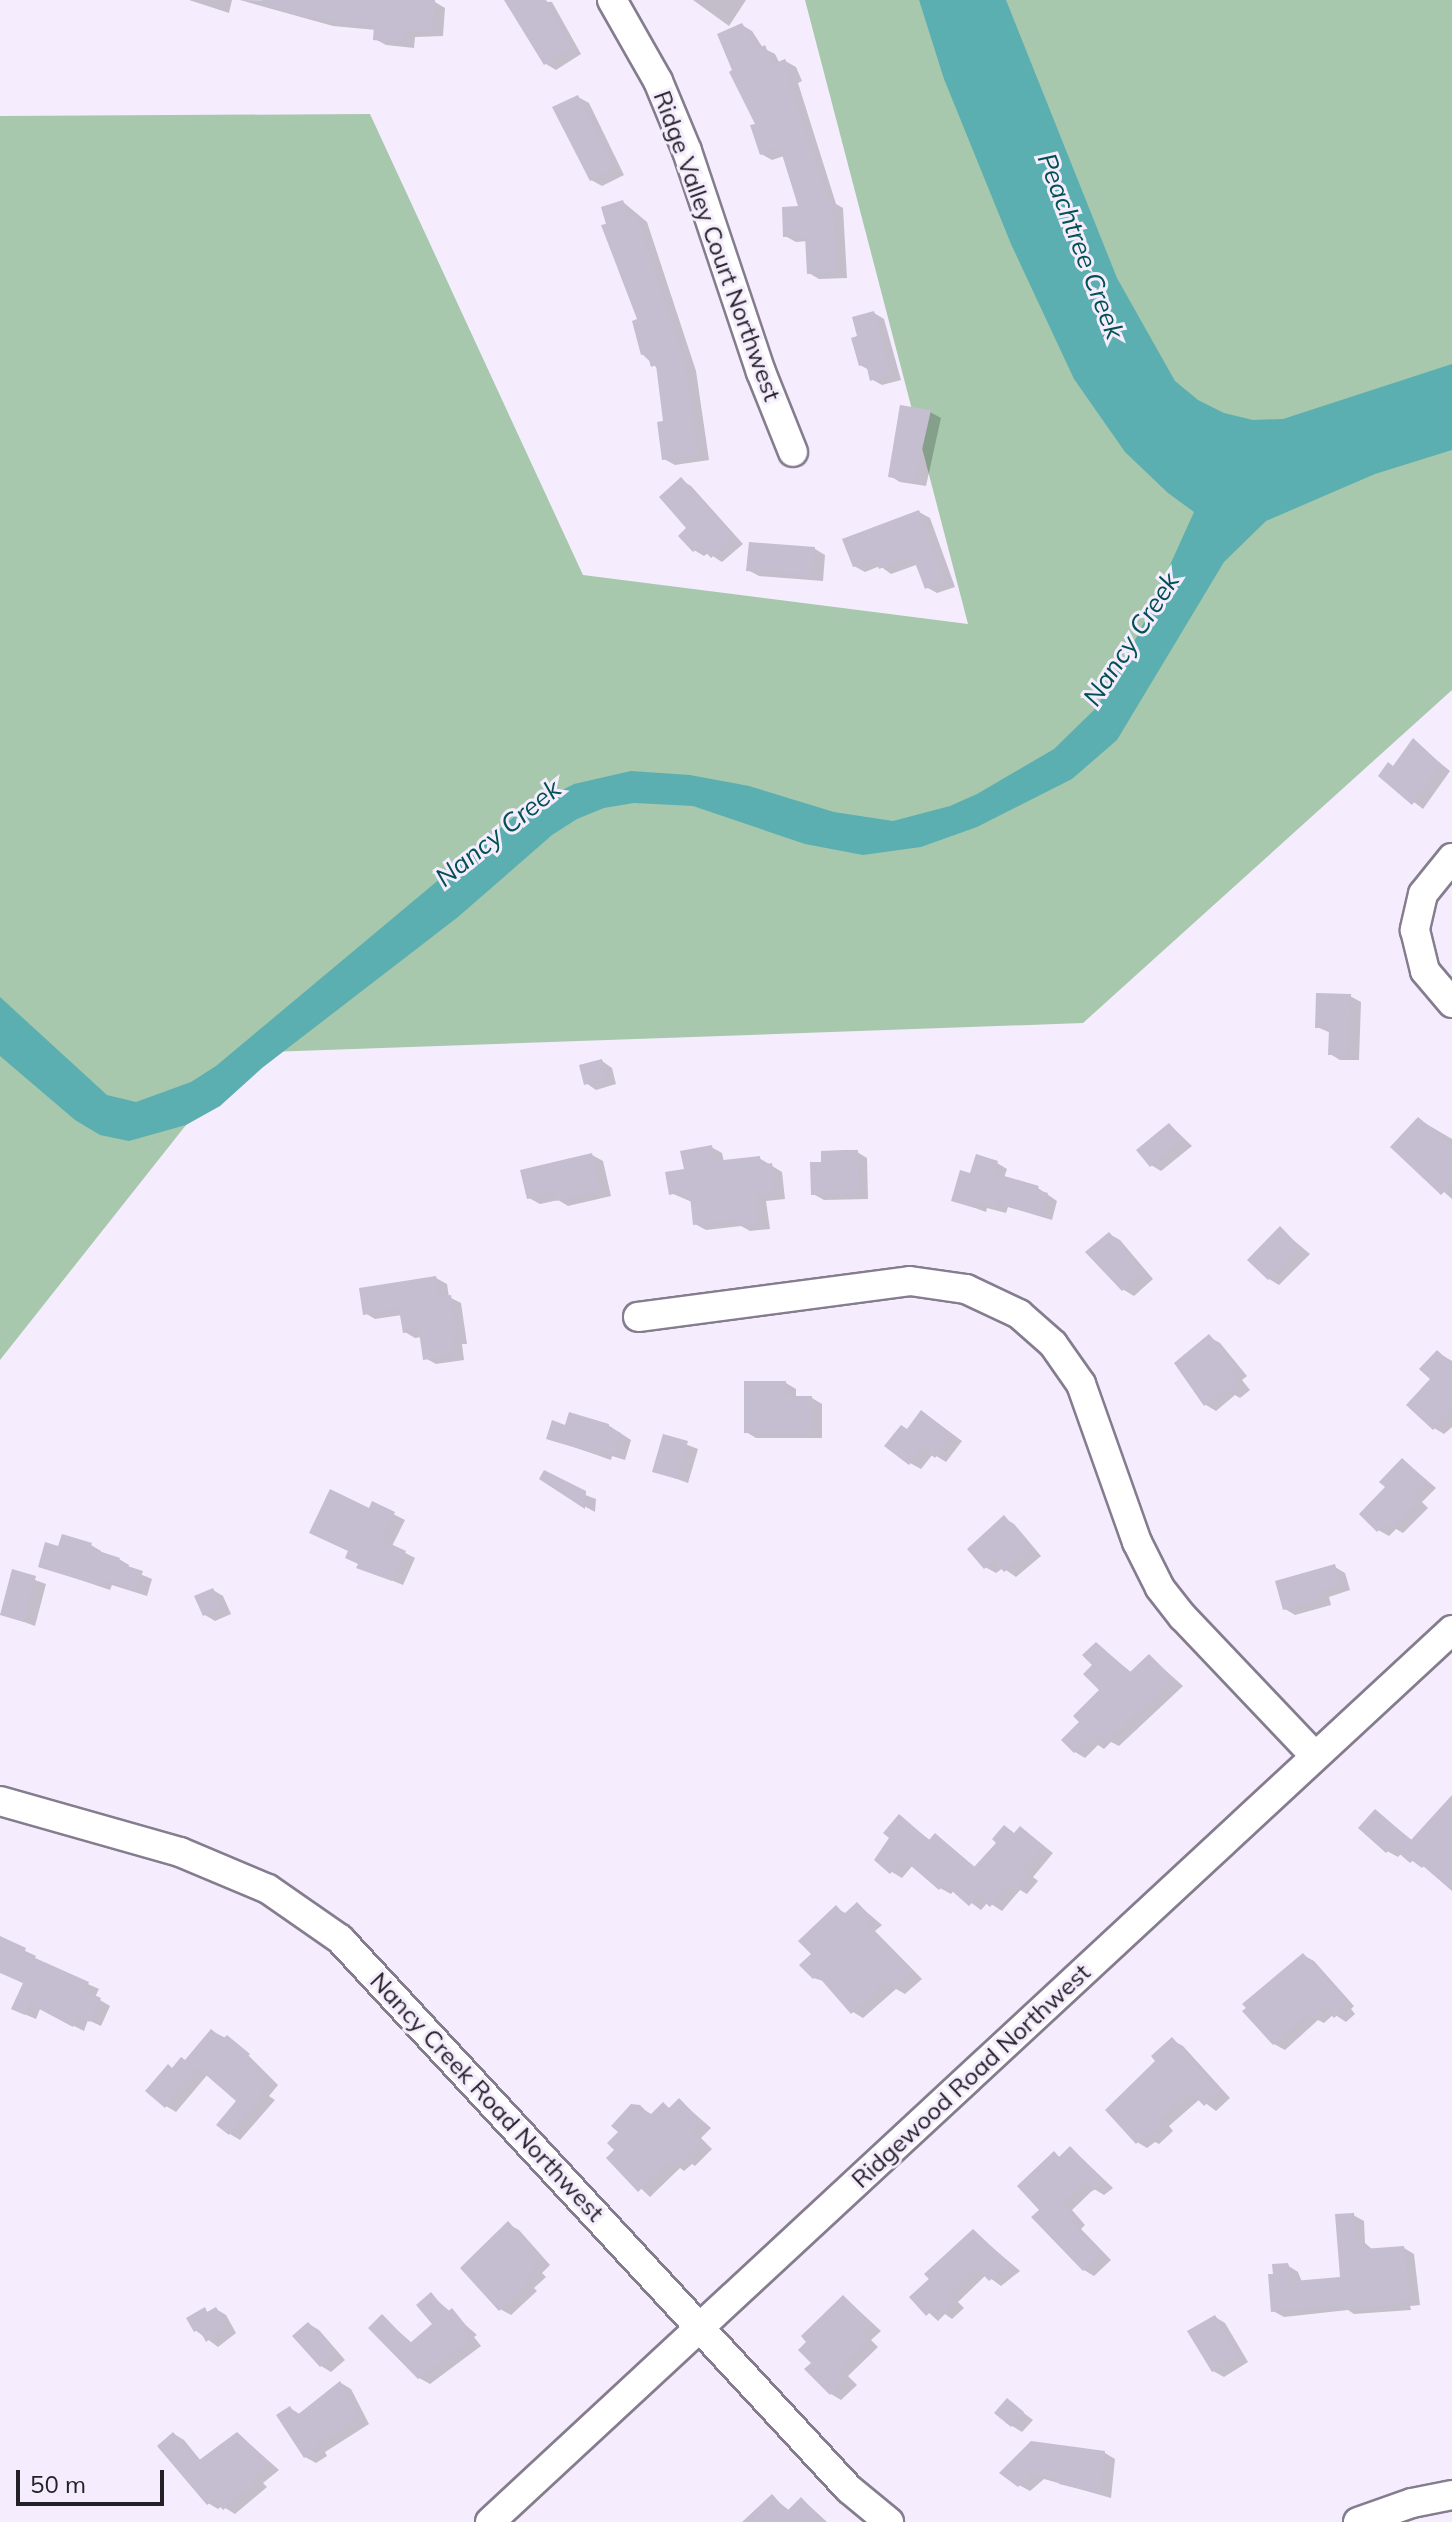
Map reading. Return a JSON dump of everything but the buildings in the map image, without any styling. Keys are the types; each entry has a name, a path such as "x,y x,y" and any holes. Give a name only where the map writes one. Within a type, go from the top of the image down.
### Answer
{"street":[{"name":"Ridge Valley Court Northwest","path":"612,0 658,81 687,151 761,372 793,452"},
{"path":"1452,858 1423,894 1415,930 1425,971 1452,1003"},
{"path":"638,1317 910,1281 966,1289 1019,1314 1053,1344 1081,1384 1137,1542 1160,1588 1183,1617 1314,1755"},
{"name":"Ridgewood Road Northwest","path":"490,2522 1452,1630"},
{"name":"Nancy Creek Road Northwest","path":"0,1801 180,1852 268,1889 340,1939 849,2489 889,2522"},
{"path":"1358,2522 1412,2503 1452,2495"}],"shaded area":[{"path":"805,0 1452,0 1452,690 1083,1023 243,1053 0,1360 0,116 370,114 583,575 968,624"}],"water":[{"path":"919,0 1006,0 1117,278 1175,381 1198,400 1224,413 1253,420 1283,419 1452,364 1452,450 1375,474 1266,521 1224,562 1117,740 1072,779 977,827 921,847 863,855 805,844 693,806 634,803 604,808 577,819 552,835 458,917 262,1068 220,1106 186,1125 129,1141 100,1135 75,1120 0,1056 0,997 107,1095 136,1102 191,1082 216,1066 521,811 574,784 631,771 690,775 749,786 834,812 893,821 950,806 977,794 1054,749 1096,708 1140,631 1194,512 1168,493 1125,452 1074,379 1011,244 944,79"}],"water label":[{"name":"Peachtree Creek","path":"1081,246"},
{"name":"Nancy Creek","path":"1131,639"},
{"name":"Nancy Creek","path":"498,833"}]}
